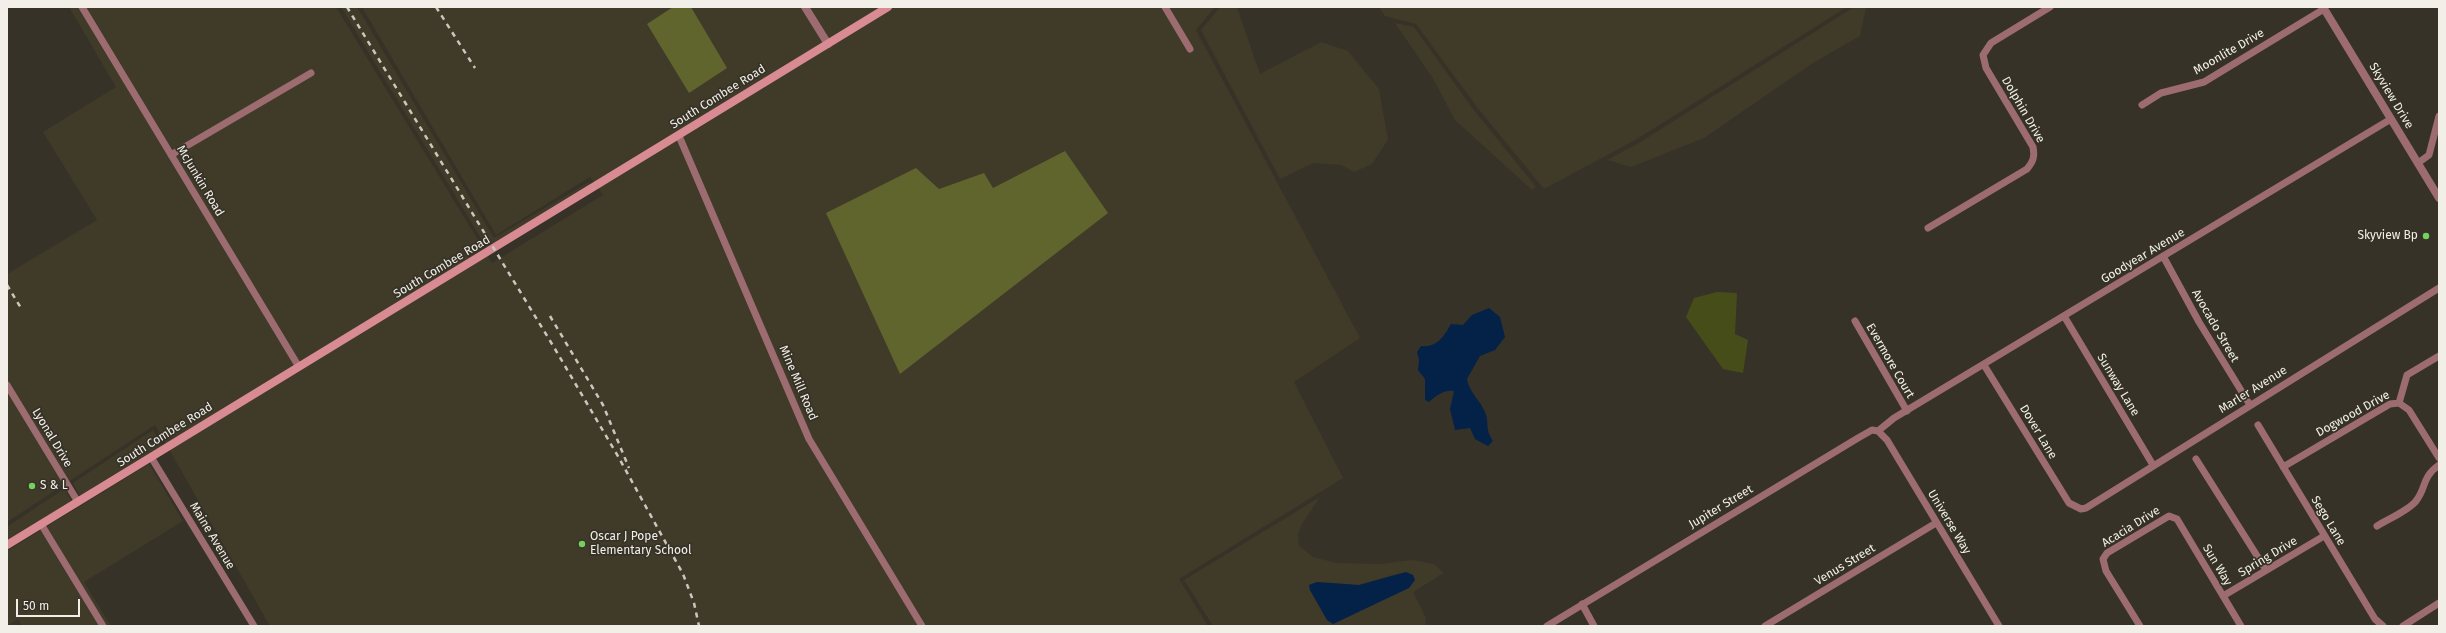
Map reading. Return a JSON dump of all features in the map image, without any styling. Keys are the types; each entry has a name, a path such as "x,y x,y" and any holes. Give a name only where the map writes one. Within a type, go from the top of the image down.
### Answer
{"main road":[{"name":"South Combee Road","path":"7,546 888,7"}],"street":[{"name":"McJunkin Road","path":"82,7 299,367"},
{"path":"805,7 828,44"},
{"path":"1165,7 1190,49"},
{"name":"Dolphin Drive","path":"1928,228 2027,169 2032,163 2035,154 2033,147 1986,68 1983,55 1991,43 2050,7"},
{"name":"Moonlite Drive","path":"2142,105 2161,93 2204,82 2323,8"},
{"name":"Skyview Drive","path":"2323,8 2439,198"},
{"path":"171,155 311,73"},
{"path":"2418,163 2429,155 2439,116"},
{"name":"Goodyear Avenue","path":"1907,411 2391,119"},
{"name":"Mine Mill Road","path":"679,136 809,439 922,626"},
{"name":"Avocado Street","path":"2163,256 2199,322 2250,405"},
{"name":"Marler Avenue","path":"2078,508 2086,508 2439,288"},
{"name":"Sunway Lane","path":"2064,316 2153,466"},
{"name":"Evermore Court","path":"1855,322 1907,411"},
{"name":"Dogwood Drive","path":"2283,467 2390,404 2399,403 2407,375 2439,356"},
{"name":"Dover Lane","path":"1984,365 2069,503 2078,508"},
{"name":"Lyonal Drive","path":"7,385 78,502"},
{"path":"2399,403 2409,410 2439,458"},
{"name":"Jupiter Street","path":"1547,626 1858,438 1872,430 1878,431 1907,411"},
{"name":"Sego Lane","path":"2258,425 2375,619 2383,626"},
{"name":"Universe Way","path":"1878,431 1887,440 1999,626"},
{"name":"Maine Avenue","path":"151,457 254,626"},
{"path":"2196,459 2266,570"},
{"path":"2377,526 2415,503 2420,495 2425,479 2439,465"},
{"name":"Acacia Drive","path":"2140,626 2106,572 2103,559 2107,553 2166,517 2172,517"},
{"name":"Sun Way","path":"2172,517 2177,519 2241,626"},
{"name":"Venus Street","path":"1765,626 1936,523"},
{"path":"41,524 104,626"},
{"name":"Spring Drive","path":"2223,596 2324,536"},
{"path":"2403,626 2439,603"},
{"path":"1582,604 1594,626"}],"shaded area":[{"path":"69,7 336,7 492,263 603,195 590,177 496,235 362,7 1215,7 1196,30 1360,338 1294,382 1343,478 1179,579 1208,626 270,626 155,425 7,522 7,274 97,220 43,132 116,87"},
{"path":"341,7 357,7 494,238 589,182 591,185 487,248"},
{"path":"1220,7 1237,7 1260,74 1321,42 1348,51 1379,89 1388,140 1372,164 1354,172 1341,165 1313,163 1280,179 1201,30"},
{"path":"1379,7 1847,7 1637,139 1544,189 1477,107 1416,24 1385,16"},
{"path":"1854,7 1866,7 1860,36 1813,63 1704,138 1631,167 1607,160 1639,143"},
{"path":"1395,23 1414,27 1473,109 1536,187 1532,190 1455,120 1432,77"},
{"path":"153,430 162,445 80,496 73,483"},
{"path":"149,464 183,521 84,582 111,626 22,626 18,619 7,626 7,551"},
{"path":"64,489 72,501 7,540 7,527"},
{"path":"1320,497 1302,524 1298,535 1299,546 1313,557 1337,563 1379,564 1412,560 1434,564 1444,573 1413,592 1426,618 1425,626 1213,626 1184,580","holes":["1400,573 1354,614 1333,624 1327,620 1310,590 1309,585 1317,582 1358,585"]}],"green space":[{"path":"673,7 691,7 727,68 689,93 647,24"},
{"path":"1065,151 1108,213 900,374 826,213 916,168 939,189 984,173 993,188"},
{"path":"1717,292 1737,293 1735,334 1748,340 1743,373 1723,369 1686,317 1694,298"}],"water":[{"path":"1489,308 1500,317 1505,337 1495,350 1480,356 1467,379 1470,388 1483,408 1486,416 1488,429 1493,441 1488,446 1475,439 1470,428 1455,430 1450,409 1454,391 1447,391 1429,402 1425,400 1425,379 1418,370 1419,360 1417,352 1421,346 1436,343 1446,333 1451,324 1463,325 1472,315"},
{"path":"1406,572 1413,575 1415,580 1409,588 1333,624 1327,620 1310,590 1309,585 1317,582 1359,585"}],"railway":[{"path":"347,7 555,349 619,458 683,574 694,603 699,626"},
{"path":"436,7 475,68"},
{"path":"7,285 21,308"},
{"path":"550,316 603,405 629,468"}],"place":[{"name":"Skyview Bp","path":"2426,236"},
{"name":"S & L","path":"32,486"},
{"name":"Oscar J Pope Elementary School","path":"582,544"}]}
